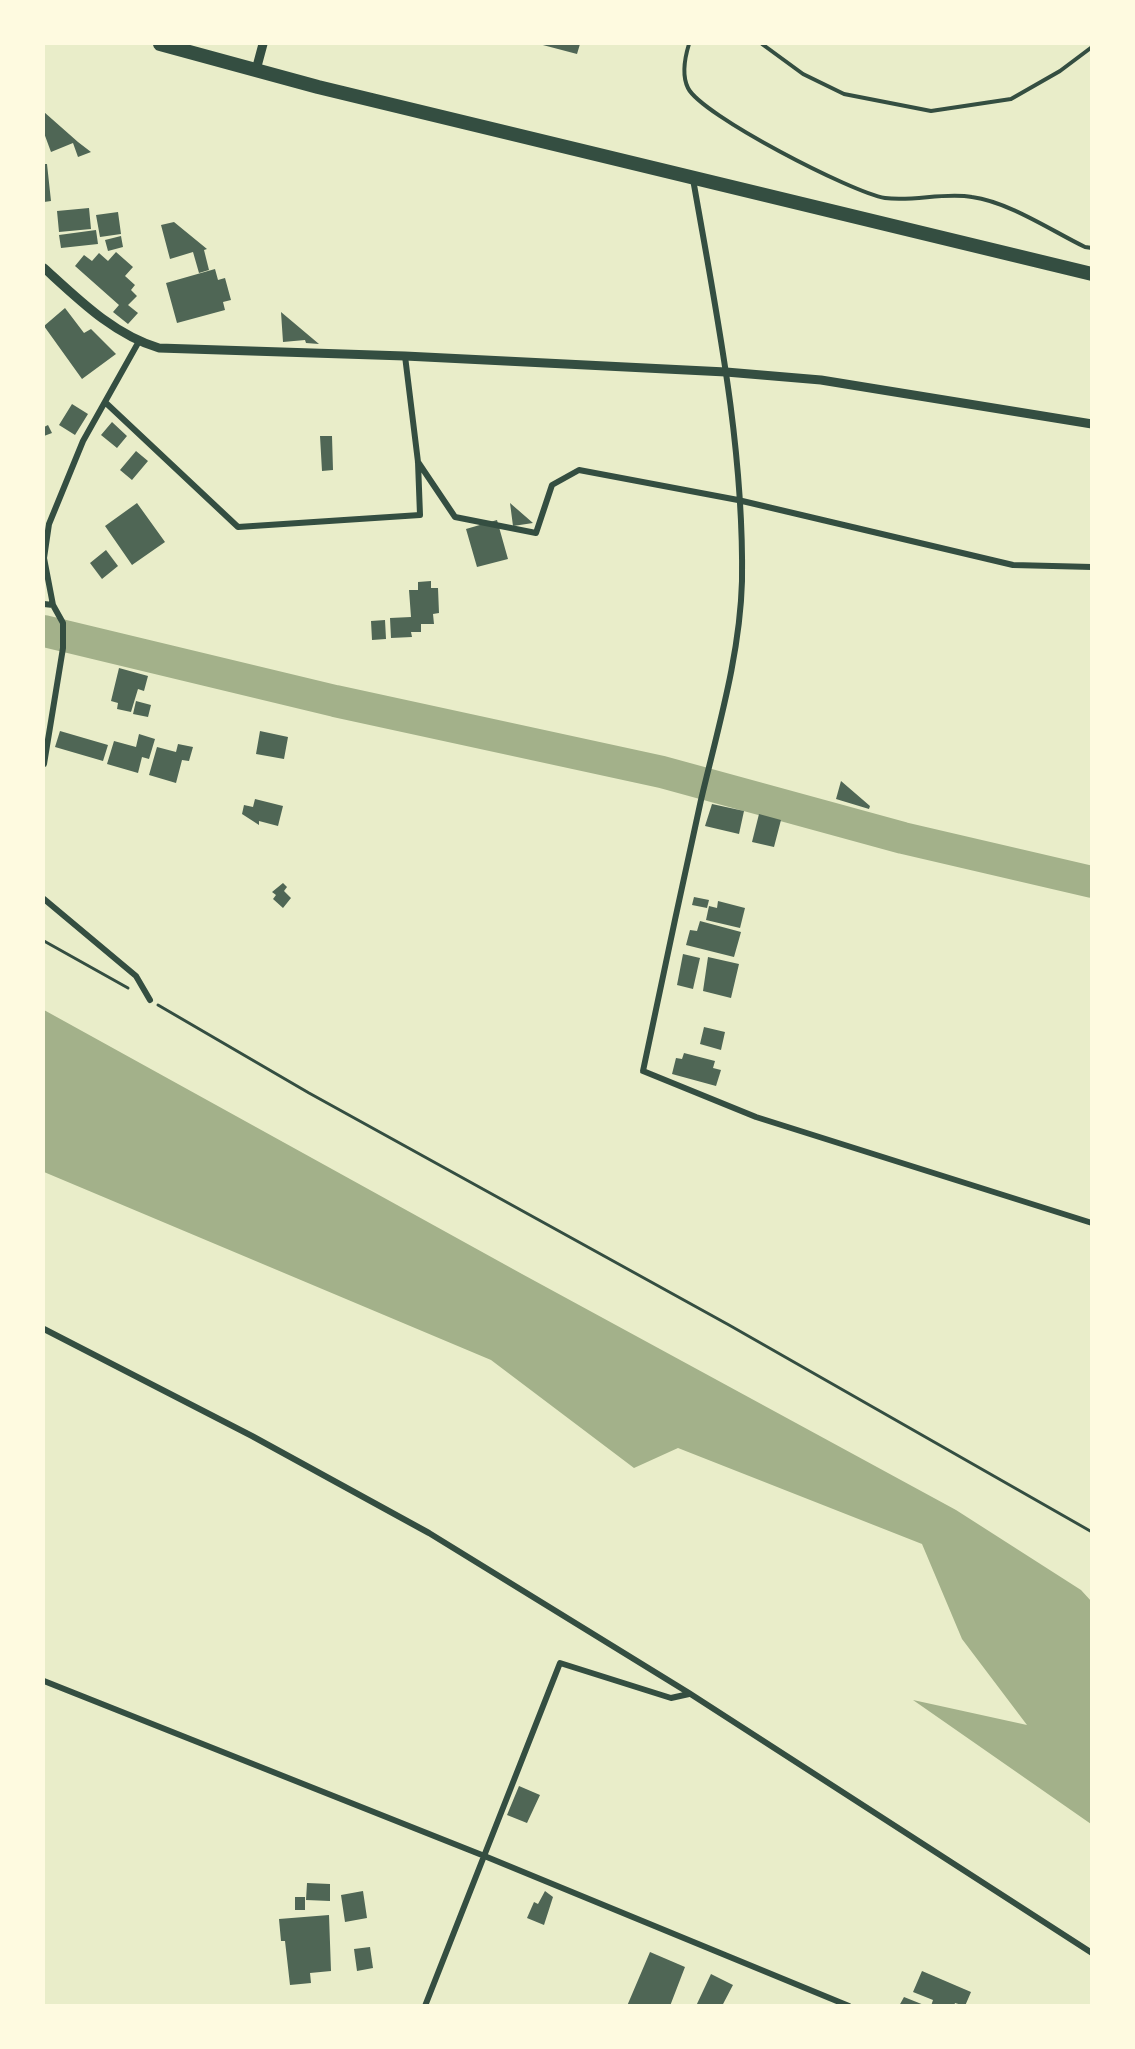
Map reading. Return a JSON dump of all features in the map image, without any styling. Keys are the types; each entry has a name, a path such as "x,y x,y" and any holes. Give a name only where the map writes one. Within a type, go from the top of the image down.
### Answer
{"highway":[{"path":"160,44 256,70 693,178 1092,274"}],"street":[{"path":"256,70 263,44"},
{"path":"693,178 726,372 738,500 742,582 731,674 701,800 643,1071 756,1117 1092,1223"},
{"path":"44,268 84,304 138,342 159,348 405,356 726,372 821,380 1092,424"},
{"path":"44,764 63,648 63,623 53,604 44,558 49,524 83,441 138,342"},
{"path":"106,403 238,527 420,515 418,462 405,356"},
{"path":"418,462 454,517 537,533 552,485 579,470 738,500 1013,565 1092,567"},
{"path":"44,604 53,604"},
{"path":"44,899 136,976 150,1000"},
{"path":"44,1329 252,1436 429,1533 689,1694 1092,1953"},
{"path":"425,2006 482,1854 560,1663 671,1698 689,1694"},
{"path":"44,1681 482,1854 849,2006"}],"lane":[{"path":"690,44 683,60 687,87 703,106 728,123 853,188 886,198 973,197 1016,212 1085,247 1092,248"},
{"path":"762,44 802,74 844,94 931,111 1011,99 1060,71 1092,47"}],"path":[{"path":"44,941 309,1093 729,1325 1092,1532"}],"shaded area":[{"path":"44,1010 956,1510 1081,1590 1092,1602 1091,1824 913,1700 1027,1725 962,1639 922,1544 678,1448 634,1468 491,1360 44,1172"}],"building":[{"path":"539,44 580,44 577,54"},
{"path":"44,112 91,152 78,157 73,143 51,152 44,133"},
{"path":"44,164 47,164 51,201 44,202"},
{"path":"89,208 91,229 59,232 57,211"},
{"path":"118,212 121,234 100,237 96,215"},
{"path":"174,222 207,249 204,250 209,270 199,273 193,252 170,259 161,225"},
{"path":"96,230 98,244 61,248 59,235"},
{"path":"121,236 123,247 108,251 105,240"},
{"path":"116,252 133,267 125,276 135,285 131,290 137,296 128,305 138,313 128,324 113,312 119,305 75,266 84,255 92,261 99,253 108,261"},
{"path":"215,269 218,280 225,278 231,300 223,302 225,310 177,323 166,283"},
{"path":"65,308 84,333 91,329 116,354 82,379 44,326"},
{"path":"281,312 319,344 306,343 305,340 283,342"},
{"path":"72,404 88,414 75,435 59,425"},
{"path":"112,422 127,436 117,448 101,435"},
{"path":"48,425 52,433 44,436 44,427"},
{"path":"320,436 332,436 333,470 322,471"},
{"path":"136,451 148,461 132,480 120,470"},
{"path":"137,503 165,542 132,565 105,526"},
{"path":"510,503 533,523 513,526"},
{"path":"497,520 508,559 477,567 466,529"},
{"path":"106,550 118,566 102,579 90,563"},
{"path":"431,581 431,588 438,588 439,613 433,614 434,624 421,624 421,632 411,632 412,637 391,638 390,618 411,617 409,590 418,590 418,582"},
{"path":"385,620 386,639 372,640 371,621"},
{"path":"119,668 148,676 144,691 138,689 131,712 117,709 118,703 111,701"},
{"path":"136,701 151,705 148,717 133,714"},
{"path":"60,731 108,745 103,761 55,747"},
{"path":"260,731 288,737 284,759 256,754"},
{"path":"139,734 155,739 149,759 142,757 138,773 107,764 114,741 136,747"},
{"path":"178,744 193,747 189,761 182,760 176,783 149,775 157,747 176,752"},
{"path":"841,781 870,806 869,809 836,799"},
{"path":"255,799 283,806 278,826 259,821 259,825 242,814 244,805 253,807"},
{"path":"712,804 744,811 739,834 705,826"},
{"path":"759,814 781,820 774,847 752,842"},
{"path":"283,883 287,887 284,891 291,898 283,908 273,899 276,895 272,892"},
{"path":"694,897 709,900 707,908 692,905"},
{"path":"718,901 745,908 740,928 706,920 709,906 717,908"},
{"path":"700,921 741,932 734,957 686,945 690,930 697,931"},
{"path":"683,954 700,958 693,989 677,985"},
{"path":"708,957 739,964 731,998 703,991"},
{"path":"704,1027 725,1032 721,1050 700,1044"},
{"path":"684,1053 715,1061 713,1068 721,1070 716,1086 672,1074 676,1058 682,1059"},
{"path":"519,1786 540,1795 527,1823 507,1815"},
{"path":"307,1883 330,1884 330,1901 306,1900"},
{"path":"363,1891 367,1918 345,1922 341,1895"},
{"path":"545,1891 553,1897 544,1925 527,1918 534,1902 538,1904"},
{"path":"295,1897 305,1897 305,1910 295,1910"},
{"path":"329,1915 331,1971 310,1973 311,1983 290,1985 285,1941 281,1941 279,1919"},
{"path":"370,1947 373,1968 357,1971 354,1949"},
{"path":"650,1952 685,1967 670,2006 627,2006"},
{"path":"922,1971 971,1992 965,2006 955,2003 954,2006 931,2006 933,2000 913,1992"},
{"path":"711,1974 733,1985 722,2006 696,2006"},
{"path":"904,1997 924,2005 924,2006 899,2006"}],"waterway":[{"path":"44,631 335,701 662,772 903,838 1092,882"}]}
